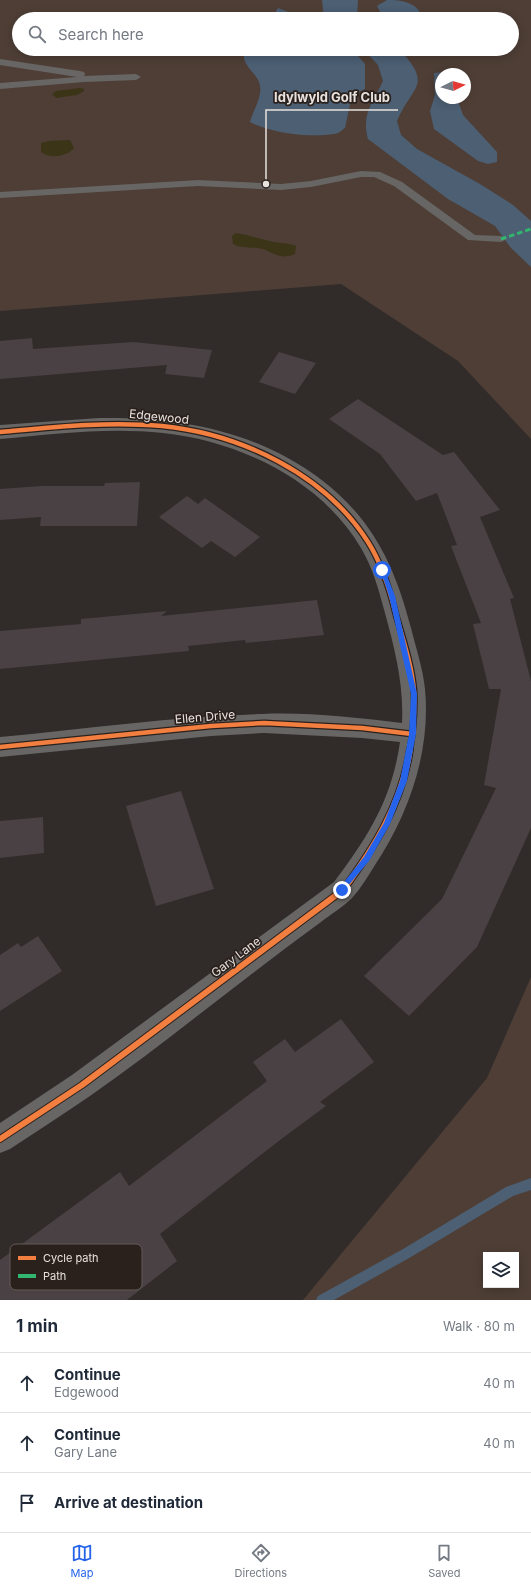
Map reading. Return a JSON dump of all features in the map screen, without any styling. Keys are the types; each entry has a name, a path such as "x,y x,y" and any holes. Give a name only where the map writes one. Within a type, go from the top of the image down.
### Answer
{"street":[{"name":"Edgewood","path":"0,432 129,423 189,430 222,438 257,451 312,483 345,513 360,530 382,570 392,596 414,694 412,734"},
{"name":"Ellen Drive","path":"0,747 211,726 264,723 333,726 412,734"},
{"name":"Gary Lane","path":"0,1140 82,1085 342,890 367,859 387,824 404,781 412,734"}],"lane":[{"path":"0,62 101,78"},
{"path":"0,86 101,78 136,77"},
{"path":"0,195 198,183 281,187 310,184 361,174 376,174 398,184 472,238 500,239"}],"shaded area":[{"path":"0,0 531,0 531,439 458,361 341,284 0,311"},
{"path":"531,977 531,1300 303,1300 487,1078"}],"sand":[{"path":"80,88 84,89 84,91 77,95 56,98 52,94 56,91"},
{"path":"70,140 74,148 67,153 58,156 49,156 41,152 41,143"},
{"path":"236,233 296,246 295,254 290,256 282,256 263,249 237,246 233,244 232,236"}],"water":[{"path":"322,0 358,0 357,12 323,12"},
{"path":"387,0 398,1 409,3 420,12 380,12 377,6"},
{"path":"278,8 289,12 275,12"},
{"path":"244,56 358,56 365,64 365,89 352,95 345,128 338,133 324,135 302,135 279,132 250,122 259,97 260,87 257,78 248,67"},
{"path":"370,56 405,56 410,61 416,71 418,79 417,85 397,121 401,135 417,149 480,184 513,205 531,221 531,267 511,248 495,226 448,199 368,139 366,130 367,115 383,81 378,65"},
{"path":"434,73 435,73 435,95"},
{"path":"435,95 435,104 459,104 463,115 497,152 497,162 488,164 478,161 434,129 430,111"}],"building":[{"path":"32,338 33,349 133,342 212,350 204,378 165,374 167,365 0,379 0,341"},
{"path":"279,352 316,363 295,394 259,382"},
{"path":"358,399 443,455 454,452 500,510 480,517 514,598 510,599 531,681 531,828 477,947 409,1016 364,976 442,899 496,788 484,785 501,689 489,689 473,624 481,623 451,546 457,545 437,493 416,501 380,454 329,419"},
{"path":"140,482 137,526 40,526 41,517 0,520 0,489 41,486 104,486 105,483"},
{"path":"187,496 198,504 205,498 260,537 235,557 211,541 202,548 159,517"},
{"path":"317,600 324,635 246,643 245,640 188,646 189,651 0,669 0,631 81,624 81,619 167,611 161,616"},
{"path":"181,791 214,889 156,906 126,806"},
{"path":"43,817 44,853 0,858 0,821"},
{"path":"38,936 62,971 0,1011 0,955 18,943 21,947"},
{"path":"341,1019 374,1062 320,1102 326,1106 160,1234 177,1261 142,1288 142,1244 22,1244 120,1172 129,1186 267,1081 253,1062 285,1039 295,1052"},
{"path":"10,1253 10,1290 140,1290 127,1300 0,1300 0,1260"}],"waterway":[{"path":"322,1300 407,1253 510,1191 531,1184"}],"marked path":[{"path":"501,239 531,229"}],"cycle path":[{"path":"0,432 99,424 163,426 195,431 226,439 258,451 286,466 314,484 338,506 350,518 369,543 383,572 393,603 411,673 414,696 413,728 410,750 404,781 399,796 386,825 361,865 343,890 82,1085 0,1139"},
{"path":"0,747 211,726 264,723 362,728 412,734"}],"place":[{"name":"Idylwyld Golf Club","path":"266,184"}],"route":[{"path":"342,890 367,859 387,824 404,781 412,734 414,694 392,596 382,570"}]}
